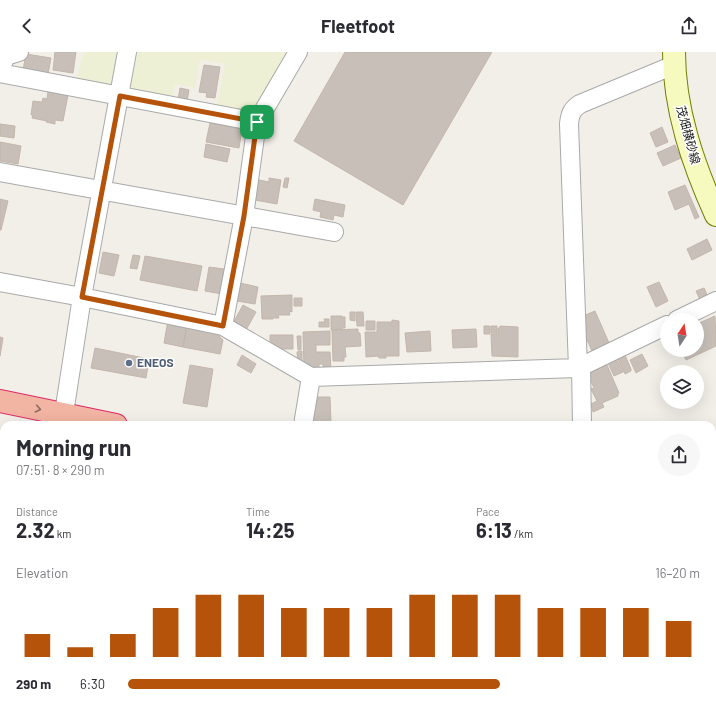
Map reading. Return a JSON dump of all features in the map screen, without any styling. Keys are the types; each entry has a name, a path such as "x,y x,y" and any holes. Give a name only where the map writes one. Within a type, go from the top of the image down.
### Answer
{"highway":[{"path":"0,401 99,421"}],"main road":[{"name":"茂畑横砂線","path":"674,58 680,107 689,145 716,215"}],"street":[{"path":"0,69 6,56 19,52"},
{"path":"64,413 82,297 127,52"},
{"path":"223,326 244,216 257,122 298,52"},
{"path":"582,421 569,124 570,115 573,108 580,104 674,58"},
{"path":"0,73 257,122"},
{"path":"0,172 334,232"},
{"path":"0,282 223,326 310,377 579,367 660,328"},
{"path":"691,313 716,301"},
{"path":"304,421 310,377"}],"green space":[{"path":"84,52 121,52 115,84 109,87 76,80"},
{"path":"134,52 290,52 253,113 217,105 225,64 200,60 195,88 175,84 172,98 134,91 128,82"}],"building":[{"path":"55,52 76,52 73,73 53,70"},
{"path":"345,52 492,52 403,205 294,141"},
{"path":"26,54 51,58 48,74 23,70"},
{"path":"204,65 220,67 215,98 206,97 207,93 199,92"},
{"path":"180,88 189,90 187,101 178,100"},
{"path":"48,91 68,95 63,121 55,120 55,124 32,118 33,115 31,115 33,101 42,102 43,98 47,99"},
{"path":"210,123 242,129 239,148 206,142"},
{"path":"0,124 15,126 14,138 0,136"},
{"path":"662,127 668,142 656,147 650,133"},
{"path":"0,142 21,146 18,164 0,161"},
{"path":"206,144 230,149 227,162 204,157"},
{"path":"675,145 681,158 663,166 657,153"},
{"path":"269,178 281,180 277,204 255,200 259,180 269,182"},
{"path":"285,178 289,178 287,188 283,187"},
{"path":"685,185 699,217 695,219 689,204 675,210 668,192"},
{"path":"0,199 8,201 1,230 0,230"},
{"path":"315,199 345,205 343,217 334,215 333,220 320,217 321,212 313,210"},
{"path":"707,239 712,250 692,260 687,249"},
{"path":"103,252 119,255 114,276 99,273"},
{"path":"133,255 140,256 137,269 130,268"},
{"path":"145,256 202,266 197,291 140,280"},
{"path":"209,267 224,269 222,294 205,291"},
{"path":"659,282 668,301 656,307 647,287"},
{"path":"240,283 258,287 255,304 237,301"},
{"path":"704,288 709,299 701,302 696,291"},
{"path":"292,295 292,312 289,311 290,315 278,315 279,318 262,319 261,296"},
{"path":"294,298 302,298 302,306 294,306"},
{"path":"243,305 256,312 246,330 233,323"},
{"path":"595,311 609,345 592,351 584,333 587,331 584,323 586,322 583,316"},
{"path":"350,312 355,312 355,321 350,320"},
{"path":"356,312 363,312 364,326 357,326"},
{"path":"331,316 345,317 345,328 331,330"},
{"path":"715,316 716,346 704,352 704,321"},
{"path":"324,319 329,319 329,327 319,327 319,322 325,322"},
{"path":"168,320 187,324 183,347 164,343"},
{"path":"392,320 399,321 399,356 386,356 386,358 379,358 378,356 366,357 365,332 377,332 377,322 392,322"},
{"path":"366,321 375,321 375,330 366,330"},
{"path":"187,324 211,328 223,340 220,354 183,347"},
{"path":"484,326 490,326 490,334 484,334"},
{"path":"491,326 497,326 497,333 491,333"},
{"path":"500,326 518,327 518,357 492,356 491,334 498,334 498,328 500,328"},
{"path":"358,329 358,333 360,333 361,346 345,347 346,357 344,357 344,361 333,361 332,330"},
{"path":"476,329 477,347 453,348 452,330"},
{"path":"330,331 330,345 316,345 316,352 330,352 331,371 323,371 323,364 319,364 319,368 304,369 303,332"},
{"path":"430,331 431,351 407,352 405,333"},
{"path":"270,335 293,335 293,349 270,349"},
{"path":"297,336 301,336 301,350 298,350"},
{"path":"0,337 3,338 0,356"},
{"path":"95,348 149,359 146,378 91,368"},
{"path":"302,351 302,363 298,363 297,352"},
{"path":"642,354 648,366 636,373 630,360"},
{"path":"242,355 256,364 251,373 237,365"},
{"path":"625,355 631,371 625,374 617,358"},
{"path":"684,357 692,357 686,360"},
{"path":"616,359 623,372 614,376 608,363"},
{"path":"190,365 213,369 207,407 183,403"},
{"path":"607,365 619,393 618,396 602,403 604,407 593,412 591,404 597,401 591,389 594,388 590,379 590,372"},
{"path":"312,397 330,397 331,421 313,421"}],"place":[{"name":"ENEOS","path":"129,363"}],"route":[{"path":"120,96 257,122 244,216 223,326 82,297 120,96"}]}
